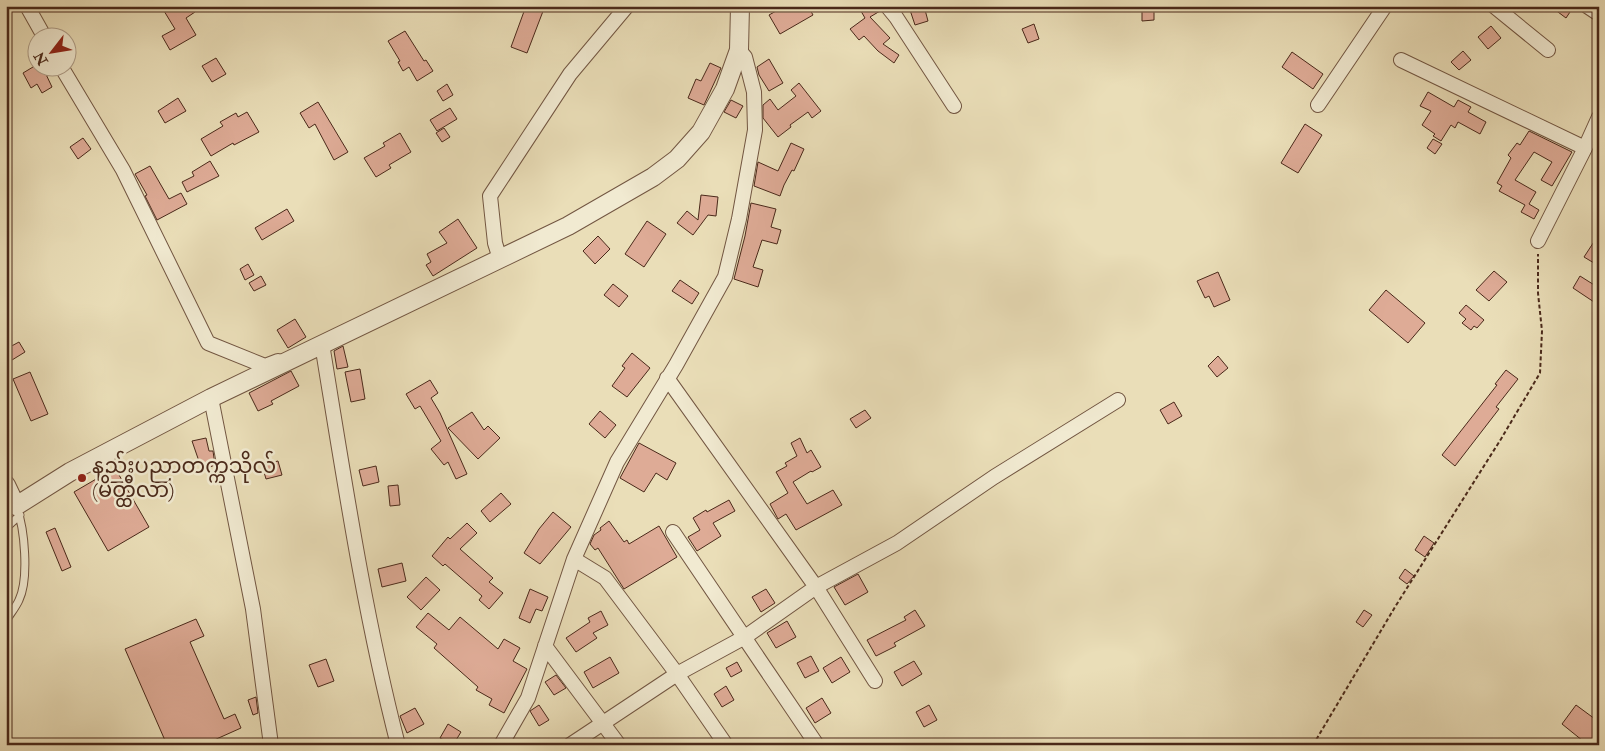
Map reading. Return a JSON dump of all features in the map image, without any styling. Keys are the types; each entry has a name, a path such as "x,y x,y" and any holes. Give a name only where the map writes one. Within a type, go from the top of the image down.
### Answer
{"street":[{"path":"26,6 39,28"},
{"path":"500,259 490,196 570,74 626,6"},
{"path":"6,485 18,510 70,472 211,398 568,226 653,176 677,159 701,132 725,89 739,50 740,6"},
{"path":"887,6 954,106"},
{"path":"1318,105 1385,6"},
{"path":"1494,6 1548,50"},
{"path":"1587,6 1599,14"},
{"path":"517,745 505,739 528,698 574,558 616,462 676,365 725,277 739,219 755,130 752,82 745,57 739,50"},
{"path":"1401,60 1585,148"},
{"path":"68,78 123,170 208,343 265,366 322,344"},
{"path":"1538,241 1599,117"},
{"path":"322,344 362,586 380,676 398,745"},
{"path":"667,378 816,588 875,681"},
{"path":"211,398 253,609 271,745"},
{"path":"570,745 677,674 745,636 816,588 897,543 994,477 1118,400"},
{"path":"673,532 817,745"},
{"path":"574,558 605,578 677,674 726,745"},
{"path":"545,646 619,745"}],"lane":[{"path":"6,528 18,510"},
{"path":"6,621 20,599 24,576 24,535 18,510"}],"path":[{"path":"1313,745 1395,607 1501,439 1540,373 1542,331 1538,293 1538,241"}],"building":[{"path":"161,6 191,6 195,12 186,18 196,35 170,50 162,36 175,29"},
{"path":"526,6 545,6 527,53 511,47"},
{"path":"785,6 808,6 813,15 780,34 769,15"},
{"path":"858,6 878,6 880,11 870,17 890,38 883,44 899,55 894,63 878,51 864,36 859,40 850,29 865,18"},
{"path":"924,6 928,21 915,25 910,10"},
{"path":"1550,6 1574,6 1566,18"},
{"path":"1154,8 1154,20 1142,21 1142,9"},
{"path":"1034,24 1039,39 1028,43 1022,29"},
{"path":"1491,26 1501,38 1488,49 1478,37"},
{"path":"405,31 424,61 426,60 433,71 417,81 409,67 403,71 398,62 400,61 388,41"},
{"path":"1463,51 1471,60 1459,70 1451,62"},
{"path":"1292,52 1323,74 1313,89 1282,67"},
{"path":"216,58 226,74 212,82 202,66"},
{"path":"769,59 783,83 769,91 759,75 757,67"},
{"path":"710,63 721,68 704,105 688,98 696,79 701,81"},
{"path":"28,70 28,78 48,78 52,87 42,93 37,84 31,88 23,73"},
{"path":"799,83 821,111 812,118 808,112 790,125 791,127 778,137 763,118 763,105 770,99 778,110 796,96 791,90"},
{"path":"447,84 453,95 443,101 437,91"},
{"path":"1428,92 1454,107 1458,100 1471,107 1468,112 1486,122 1480,134 1458,122 1455,128 1451,125 1441,141 1433,136 1435,134 1422,125 1431,111 1420,106"},
{"path":"178,98 186,111 165,123 158,111"},
{"path":"731,100 743,106 736,118 724,112"},
{"path":"318,102 348,152 334,160 315,124 309,128 300,113"},
{"path":"450,108 457,119 437,131 430,120"},
{"path":"247,112 259,132 234,145 233,143 211,156 201,139 223,126 220,122 236,113 238,117"},
{"path":"1305,124 1322,135 1298,173 1281,163"},
{"path":"444,128 450,137 442,142 436,133"},
{"path":"1529,131 1572,152 1552,186 1541,180 1552,162 1534,152 1515,180 1536,192 1529,204 1539,210 1534,219 1521,212 1525,205 1499,191 1502,186 1497,183 1511,158 1508,155 1517,143 1520,145"},
{"path":"400,133 411,152 389,165 391,168 376,177 364,158 385,146 383,143"},
{"path":"83,138 91,149 78,159 70,147"},
{"path":"1433,139 1442,144 1435,154 1427,148"},
{"path":"791,143 804,149 780,196 754,186 758,162 778,171"},
{"path":"210,161 219,176 187,192 182,182 194,176 192,172"},
{"path":"150,166 169,199 181,193 187,204 157,220 145,196 147,195 135,174"},
{"path":"701,195 718,197 716,216 708,215 693,235 677,223 687,211 698,220"},
{"path":"751,203 776,209 771,227 781,230 777,244 762,240 753,267 763,270 758,287 734,279"},
{"path":"287,209 294,221 262,240 255,228"},
{"path":"458,219 477,248 433,276 426,265 431,262 427,254 447,243 439,232"},
{"path":"647,221 666,234 644,267 625,254"},
{"path":"1599,234 1599,266 1584,257"},
{"path":"598,236 610,249 595,264 583,251"},
{"path":"248,264 254,275 245,280 240,269"},
{"path":"1494,271 1507,282 1489,301 1476,290"},
{"path":"1218,272 1230,300 1214,307 1209,296 1205,298 1197,281"},
{"path":"261,276 266,285 254,291 249,283"},
{"path":"1580,276 1599,288 1599,294 1594,302 1573,288"},
{"path":"680,280 699,293 692,304 672,291"},
{"path":"613,284 628,296 619,307 604,295"},
{"path":"1386,290 1425,323 1408,343 1369,310"},
{"path":"1466,305 1484,320 1477,328 1474,326 1471,330 1462,323 1466,319 1459,313"},
{"path":"295,319 306,337 288,348 277,330"},
{"path":"19,342 25,352 12,360 6,349"},
{"path":"343,346 348,367 337,369 334,351"},
{"path":"632,353 650,368 627,397 612,386 625,368 622,366"},
{"path":"1218,356 1228,368 1217,377 1208,366"},
{"path":"360,369 365,399 351,402 345,372"},
{"path":"1506,370 1518,379 1496,407 1499,409 1455,466 1442,455 1497,385 1495,384"},
{"path":"291,371 299,386 271,401 273,404 258,411 249,393"},
{"path":"30,372 48,414 31,421 13,379"},
{"path":"430,380 438,393 431,398 440,413 467,474 456,479 448,462 444,465 431,449 441,441 420,406 415,409 406,394"},
{"path":"1174,402 1182,416 1168,424 1160,410"},
{"path":"865,410 871,418 856,428 850,419"},
{"path":"600,411 616,425 605,438 589,424"},
{"path":"472,412 484,430 488,426 500,438 478,459 448,428"},
{"path":"206,438 209,451 213,451 215,465 202,470 192,441"},
{"path":"800,438 807,453 811,450 821,467 793,482 807,504 833,490 842,505 796,530 786,514 778,519 770,504 788,493 776,472 787,466 785,463 797,456 791,443"},
{"path":"639,443 676,463 667,480 656,473 644,492 620,478"},
{"path":"278,461 282,475 266,479 262,465"},
{"path":"376,466 379,482 363,486 359,470"},
{"path":"115,468 149,527 108,551 74,492"},
{"path":"398,485 400,505 390,506 388,486"},
{"path":"501,493 511,504 490,522 481,511"},
{"path":"729,500 735,511 713,523 721,536 697,551 688,537 700,530 693,518"},
{"path":"553,512 571,527 540,564 524,553 539,529"},
{"path":"609,521 624,542 627,540 629,544 659,526 677,557 624,589 598,548 595,550 590,544 594,535"},
{"path":"467,523 477,533 460,549 493,578 489,582 503,593 489,609 479,600 482,596 445,564 443,566 432,556 448,537 450,539"},
{"path":"55,528 71,567 62,571 46,532"},
{"path":"1424,536 1434,543 1425,557 1415,550"},
{"path":"402,563 406,581 382,587 378,569"},
{"path":"1405,569 1414,576 1407,584 1399,578"},
{"path":"858,574 868,592 845,605 834,587"},
{"path":"426,577 440,590 421,610 407,597"},
{"path":"530,589 548,597 542,611 536,609 530,623 519,618"},
{"path":"766,589 775,603 761,612 752,597"},
{"path":"915,610 925,626 894,643 896,646 876,656 867,640 906,620 904,617"},
{"path":"1364,610 1372,615 1363,627 1356,622"},
{"path":"601,611 608,625 593,633 597,638 576,652 566,638 590,622 588,618"},
{"path":"428,613 449,630 460,617 498,649 504,639 520,648 513,661 527,669 504,713 489,705 492,699 476,690 478,687 434,648 437,644 416,627"},
{"path":"196,619 204,636 190,642 224,719 235,714 241,728 203,745 167,745 125,649"},
{"path":"787,621 796,637 776,648 767,633"},
{"path":"811,656 819,671 805,678 797,663"},
{"path":"610,657 619,673 593,688 584,672"},
{"path":"841,657 850,672 832,683 823,668"},
{"path":"326,659 334,681 318,687 309,665"},
{"path":"914,661 922,674 902,686 894,672"},
{"path":"737,662 742,671 731,677 726,668"},
{"path":"556,675 566,688 554,695 545,682"},
{"path":"726,686 734,700 722,707 714,694"},
{"path":"256,697 258,713 253,715 248,700"},
{"path":"822,698 831,713 815,723 806,708"},
{"path":"539,705 549,720 539,726 530,711"},
{"path":"929,705 937,720 924,727 916,712"},
{"path":"1576,705 1599,722 1599,745 1588,745 1562,724"},
{"path":"415,708 424,724 407,733 400,716"},
{"path":"448,724 461,732 453,745 440,738"}],"place":[{"name":"နည်းပညာတက္ကသိုလ် (မိတ္ထီလာ)","path":"82,478"}]}
